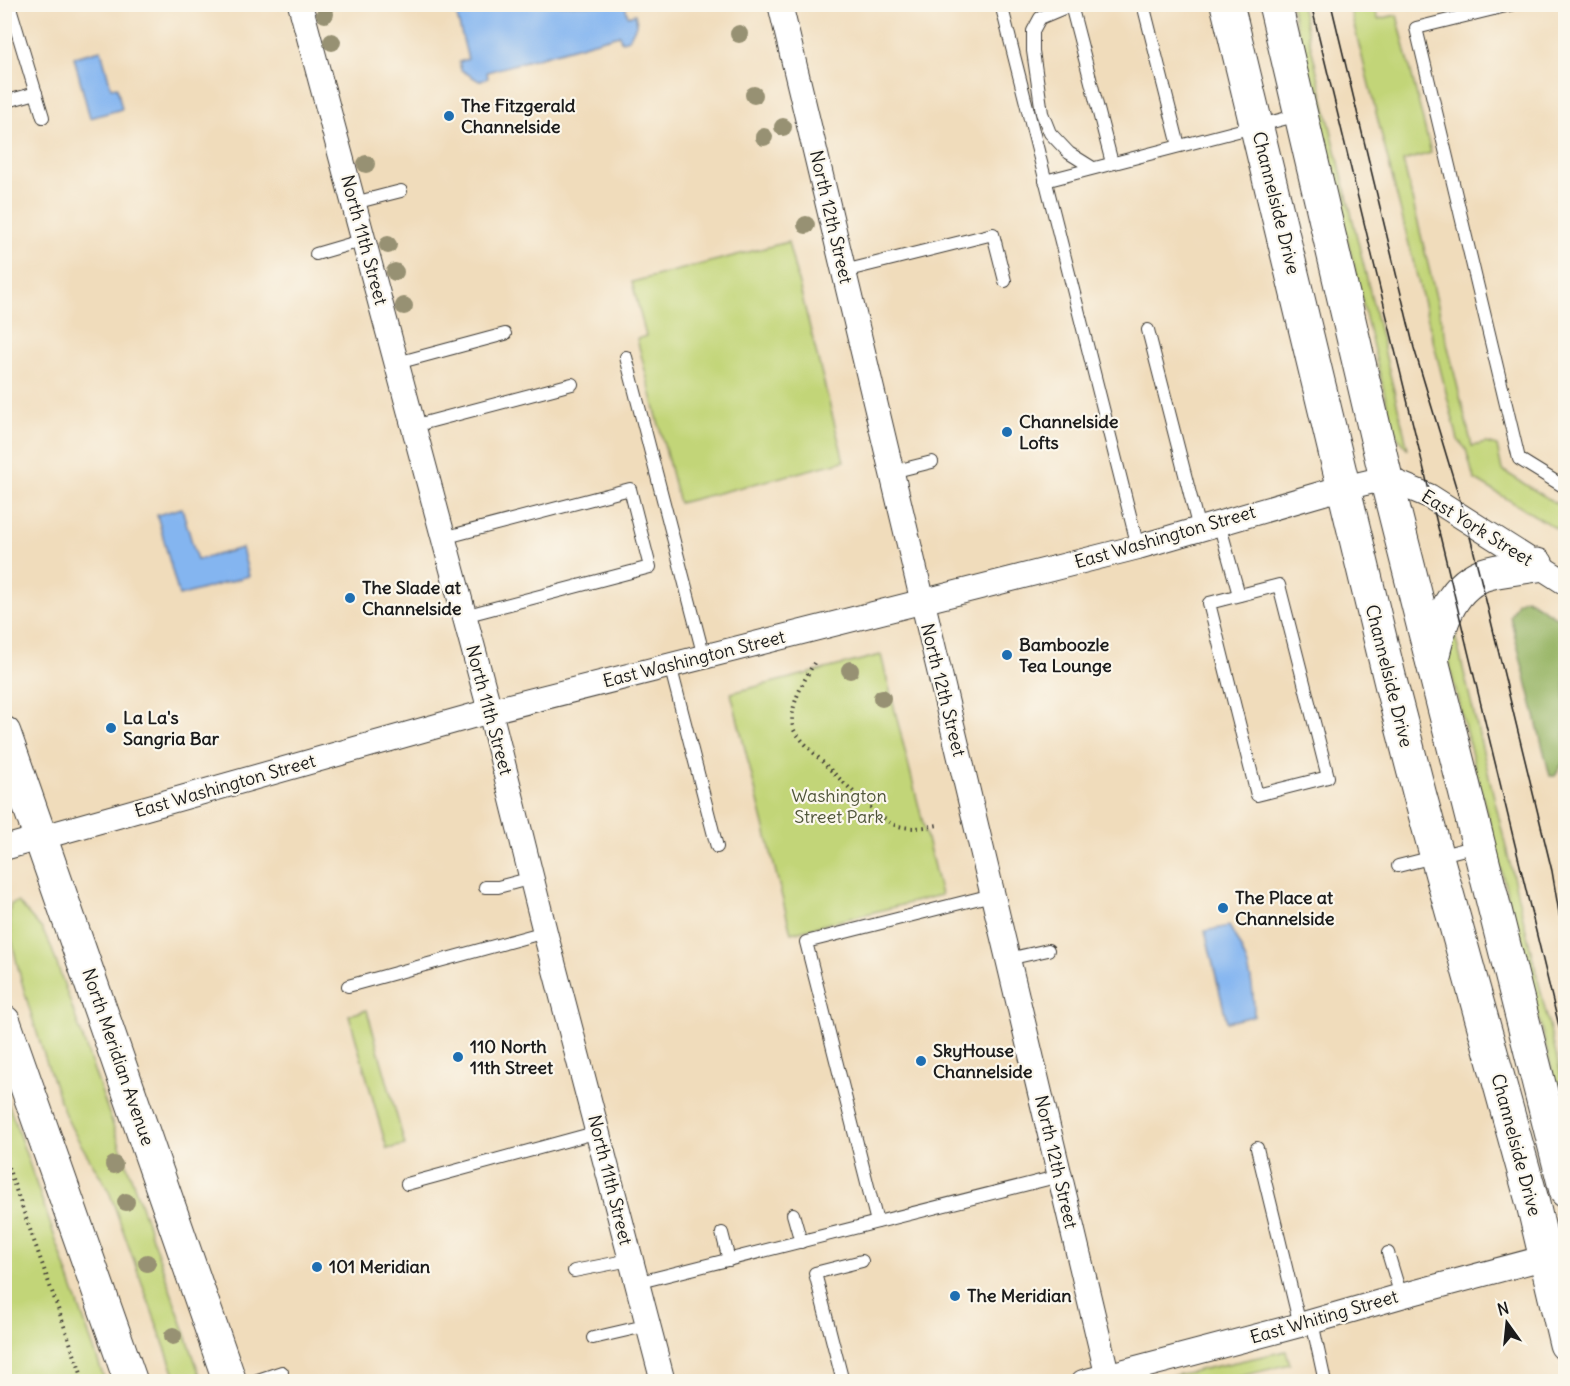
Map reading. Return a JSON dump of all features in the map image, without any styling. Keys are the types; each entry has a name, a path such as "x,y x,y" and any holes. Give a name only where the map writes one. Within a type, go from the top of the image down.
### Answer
{"main road":[{"name":"Channelside Drive","path":"1227,4 1392,688 1533,1204 1555,1255 1566,1344"},
{"name":"Channelside Drive","path":"1275,4 1386,478 1477,846 1566,1191"},
{"path":"1432,661 1437,636 1454,596 1479,576 1537,565"},
{"name":"North Meridian Avenue","path":"4,733 230,1382"},
{"path":"4,1022 132,1382"}],"street":[{"name":"North 11th Street","path":"300,4 490,711 545,932 663,1382"},
{"name":"North 12th Street","path":"780,4 1108,1378"},
{"name":"East Washington Street","path":"4,848 490,711 1138,547 1386,478"},
{"name":"East York Street","path":"1386,478 1429,496 1566,583"},
{"name":"East Whiting Street","path":"1083,1382 1108,1378 1555,1255"}],"lane":[{"path":"1001,4 1138,547"},
{"path":"1143,4 1179,146"},
{"path":"1514,4 1416,28 1519,459 1566,488"},
{"path":"1093,168 1069,153 1050,133 1042,112 1033,51 1033,31 1040,18 1073,5 1112,163"},
{"path":"8,9 44,117"},
{"path":"4,102 36,93"},
{"path":"1045,181 1300,115"},
{"path":"354,203 401,191"},
{"path":"843,271 993,234 1005,281"},
{"path":"315,254 364,240"},
{"path":"1148,330 1209,526 1239,595"},
{"path":"397,363 505,334"},
{"path":"626,357 704,657"},
{"path":"413,426 572,384"},
{"path":"892,472 932,462"},
{"path":"443,538 630,489 650,567 464,616"},
{"path":"1280,585 1328,777 1257,795 1209,603 1239,595 1280,585"},
{"path":"670,665 717,847"},
{"path":"1398,866 1477,846"},
{"path":"485,887 498,887 532,878"},
{"path":"877,1222 806,942 992,895"},
{"path":"348,986 545,932"},
{"path":"1008,959 1048,950"},
{"path":"407,1184 598,1132"},
{"path":"1257,1148 1306,1324 1325,1382"},
{"path":"636,1283 1060,1176"},
{"path":"793,1214 801,1242"},
{"path":"722,1233 729,1260"},
{"path":"1388,1252 1401,1296"},
{"path":"574,1271 630,1260"},
{"path":"843,1382 815,1273 862,1261"},
{"path":"593,1338 649,1325"},
{"path":"252,1382 282,1372"}],"path":[{"path":"814,663 797,696 792,712 793,731 812,752 889,823 908,829 938,825"},
{"path":"4,1156 84,1382"}],"green space":[{"path":"1291,5 1301,5 1408,449 1398,438 1390,417"},
{"path":"1349,5 1374,5 1378,19 1397,15 1431,153 1403,161 1472,446 1486,443 1497,446 1502,470 1565,509 1565,534 1474,479 1466,449 1458,440"},
{"path":"788,242 844,461 679,503 637,339 646,336 632,282"},
{"path":"1526,598 1565,623 1565,760 1555,776 1550,776 1510,616 1517,602"},
{"path":"1453,627 1565,1092 1565,1122 1448,661"},
{"name":"Washington Street Park","path":"881,655 941,895 791,933 731,693"},
{"path":"18,902 41,928 50,944 202,1381 177,1381 110,1194 64,1112 28,1005 13,944 11,904"},
{"path":"367,1010 405,1145 387,1149 349,1015"},
{"path":"5,1094 105,1381 5,1381"},
{"path":"1286,1351 1290,1364 1222,1381 1158,1381 1163,1378"}],"water":[{"path":"454,5 625,5 628,16 635,14 637,23 629,39 621,41 619,35 487,72 488,78 479,81 461,70 459,62 468,59"},
{"path":"101,50 111,88 117,87 122,109 90,118 74,57"},
{"path":"182,508 197,560 242,548 249,576 179,596 157,515"},
{"path":"1229,926 1249,969 1254,1016 1227,1022 1205,931"}],"tram line":[{"path":"1311,4 1566,1055"},
{"path":"1331,4 1414,348 1465,517 1480,576 1552,871 1566,955"}],"place":[{"name":"The Fitzgerald Channelside","path":"449,116"},
{"name":"Channelside Lofts","path":"1007,432"},
{"name":"The Slade at Channelside","path":"350,598"},
{"name":"Bamboozle Tea Lounge","path":"1007,655"},
{"name":"La La's Sangria Bar","path":"111,728"},
{"name":"The Place at Channelside","path":"1223,908"},
{"name":"110 North 11th Street","path":"458,1057"},
{"name":"SkyHouse Channelside","path":"921,1061"},
{"name":"101 Meridian","path":"317,1267"},
{"name":"The Meridian","path":"955,1296"}]}
